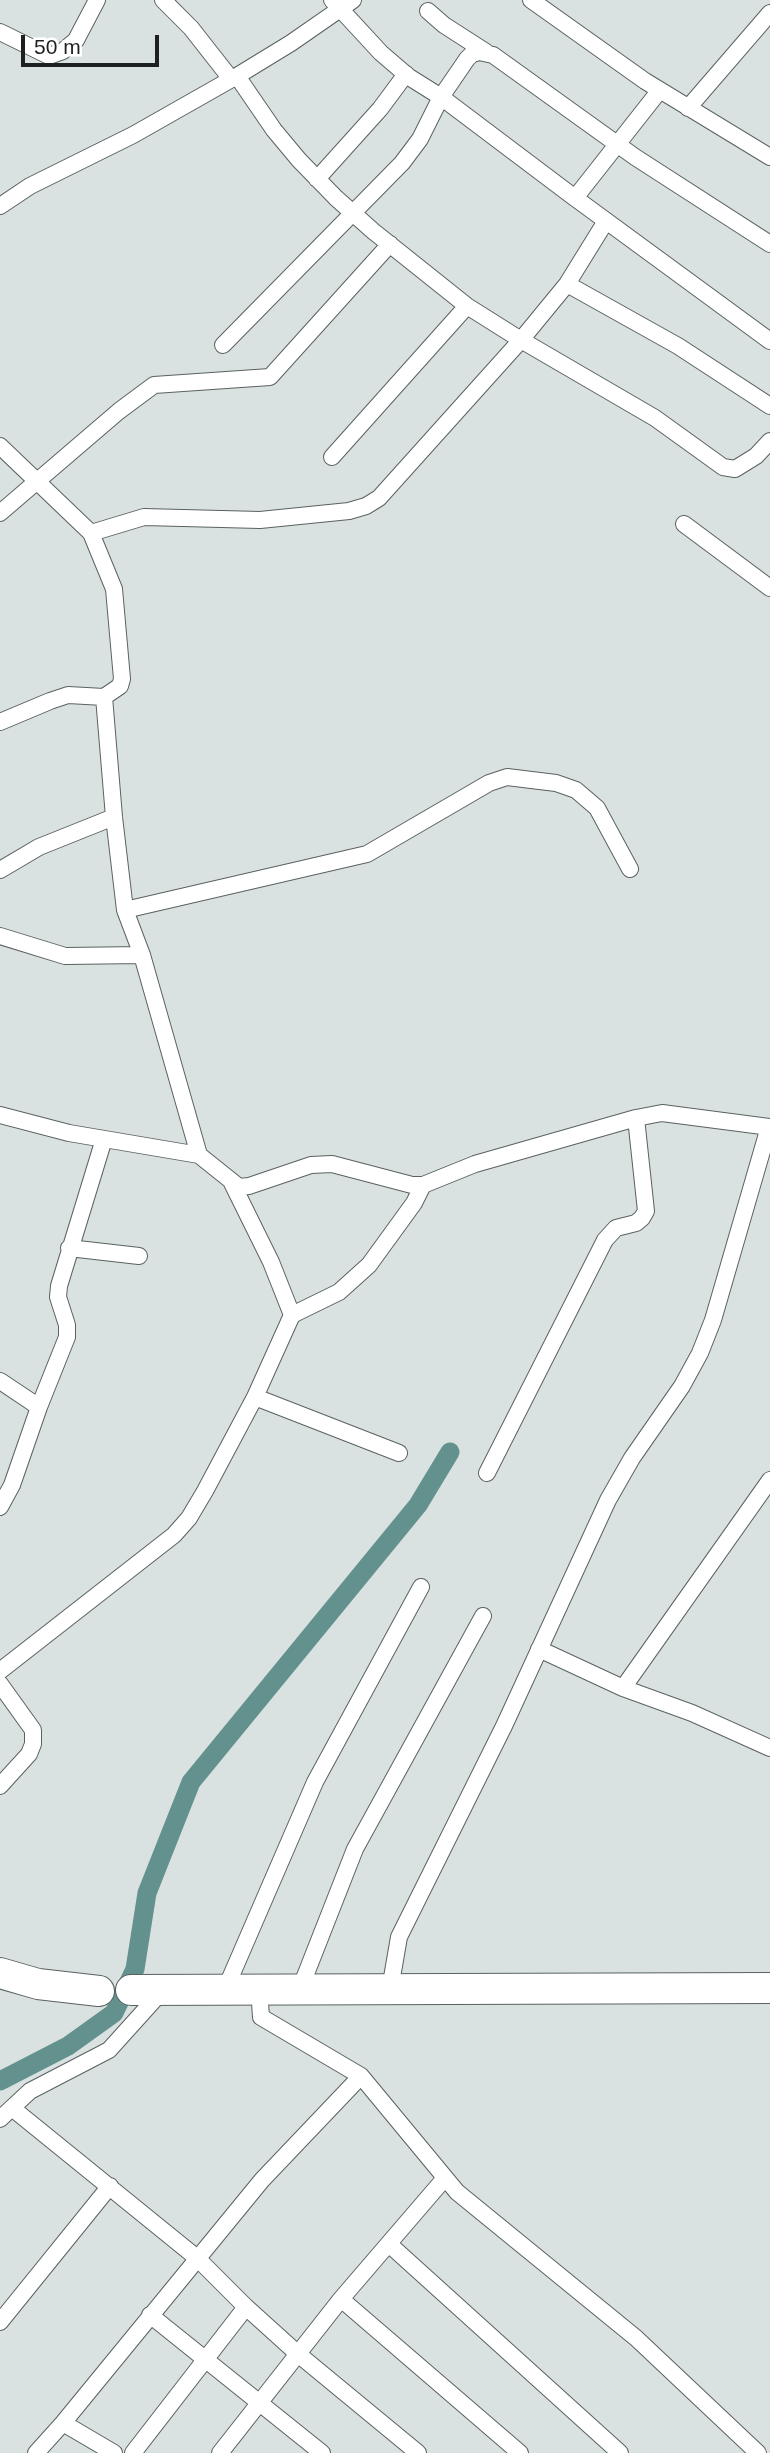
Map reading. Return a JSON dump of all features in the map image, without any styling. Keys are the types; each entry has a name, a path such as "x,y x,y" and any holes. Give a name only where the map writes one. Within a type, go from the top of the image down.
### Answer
{"highway":[{"path":"0,1973 38,1984 99,1991"},
{"path":"131,1990 770,1988"}],"street":[{"path":"0,32 49,56 63,51 76,40 97,0"},
{"path":"163,0 234,77 274,130 317,179 352,213 467,306 656,418 723,467 735,470 756,456 770,441"},
{"path":"531,0 660,90 770,157"},
{"path":"6,202 30,186 134,135 234,77 291,43 341,3 381,53 406,74 441,97 770,341"},
{"path":"428,11 444,25 493,55 635,157 770,244"},
{"path":"688,108 767,23"},
{"path":"223,345 402,163 467,59 472,54 486,52"},
{"path":"317,179 380,109 406,74"},
{"path":"575,198 660,90"},
{"path":"91,533 144,517 260,520 349,511 366,506 379,498 521,340 567,284 606,221"},
{"path":"0,513 119,411 154,385 270,377 390,244"},
{"path":"567,284 678,346 770,406"},
{"path":"332,457 467,306"},
{"path":"0,446 91,533 114,589 122,679 120,686 104,697 68,695 0,722"},
{"path":"756,456 770,466"},
{"path":"684,524 770,588"},
{"path":"104,697 125,910 142,955 199,1155"},
{"path":"125,910 367,854 489,783 507,777 556,783 576,790 597,808 630,869"},
{"path":"0,870 38,847 114,817"},
{"path":"0,936 65,956 142,955"},
{"path":"0,1115 69,1133 199,1155 239,1187 311,1165 332,1164 412,1185 424,1185 475,1164 662,1113 769,1127 713,1320 700,1353 682,1386 632,1458 608,1500 504,1726 398,1937 390,1989"},
{"path":"486,1473 605,1240 616,1228 636,1223 646,1211 636,1118"},
{"path":"0,1507 12,1485 67,1338 67,1325 58,1297 59,1286 104,1139"},
{"path":"232,1183 271,1262 292,1315"},
{"path":"0,1671 174,1535 189,1518 254,1397 292,1315 339,1292 369,1265 424,1185"},
{"path":"69,1248 139,1256"},
{"path":"0,1381 39,1407"},
{"path":"254,1397 398,1453"},
{"path":"623,1688 770,1480"},
{"path":"225,1990 315,1782 421,1587"},
{"path":"300,1989 355,1849 483,1616"},
{"path":"539,1649 623,1688 692,1713 770,1748"},
{"path":"0,1684 33,1730 33,1744 29,1754 0,1786"},
{"path":"0,2119 30,2091 109,2050 164,1989"},
{"path":"259,1989 261,2017 361,2076 457,2192 636,2338 758,2453"},
{"path":"36,2453 262,2180 361,2076"},
{"path":"12,2108 197,2258 298,2354 418,2453"},
{"path":"220,2453 341,2300 445,2178"},
{"path":"0,2322 110,2186"},
{"path":"390,2245 620,2453"},
{"path":"341,2300 520,2453"},
{"path":"133,2453 246,2307"},
{"path":"150,2315 322,2453"},
{"path":"63,2423 114,2453"}],"waterway":[{"path":"0,2081 68,2046 114,2013 135,1969 147,1893 191,1782 418,1505 450,1452"}]}
